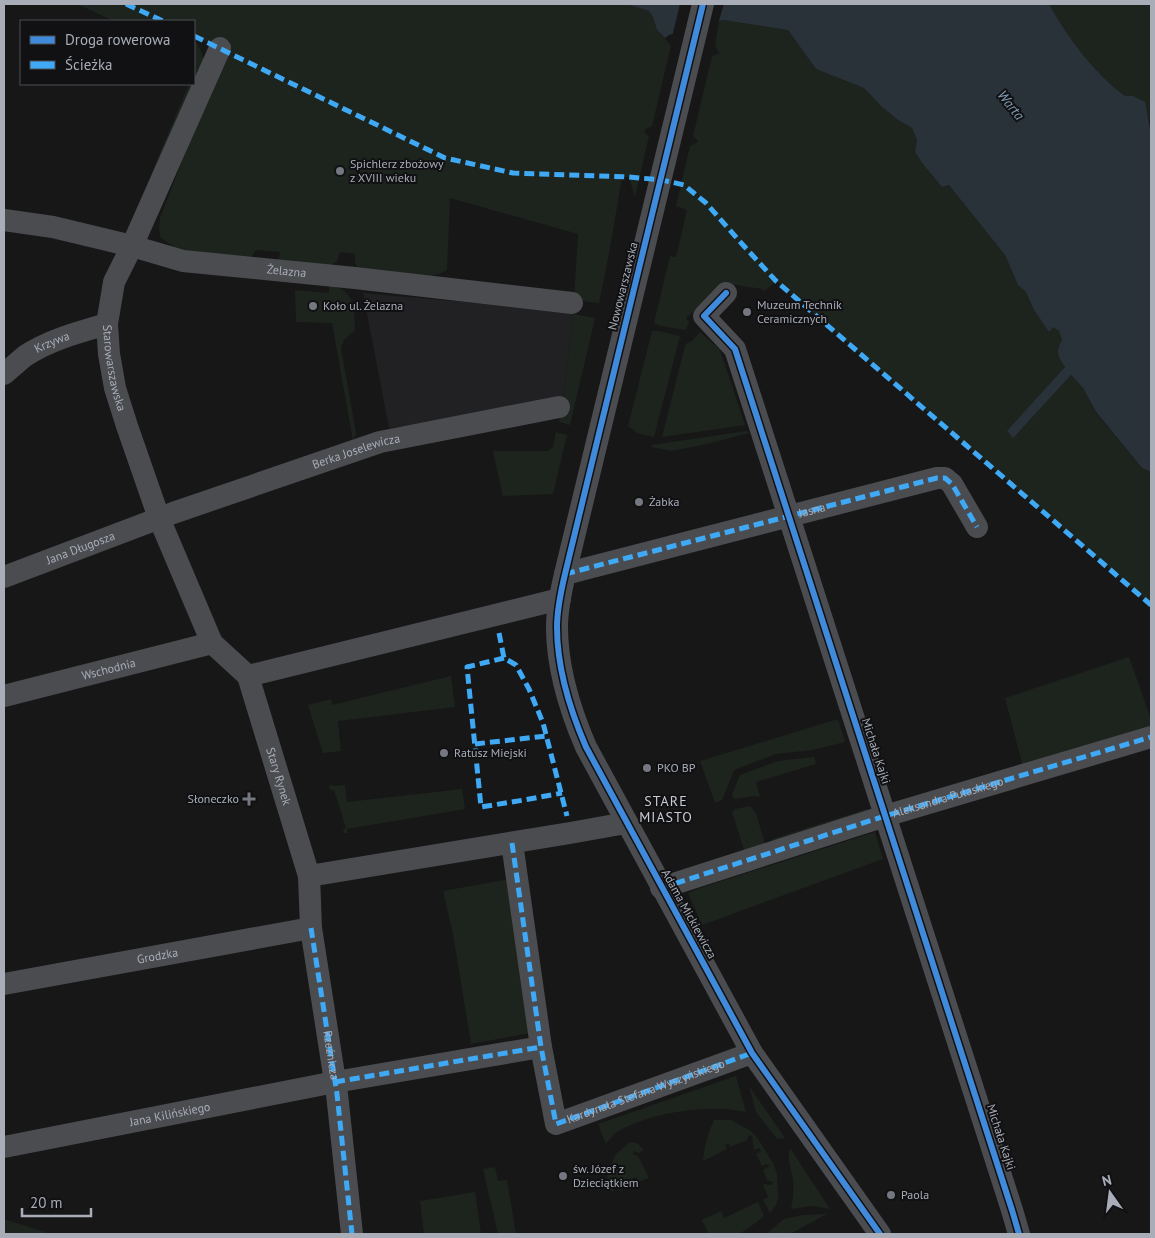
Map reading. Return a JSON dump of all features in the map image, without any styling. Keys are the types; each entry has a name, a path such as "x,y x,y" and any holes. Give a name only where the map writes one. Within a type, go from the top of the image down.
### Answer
{"street":[{"name":"Nowowarszawska","path":"565,574 703,4"},
{"name":"Starowarszawska","path":"220,48 132,246 114,282 107,324 109,354 115,388 159,518 212,643 248,676"},
{"name":"Żelazna","path":"4,220 53,228 132,246 183,261 355,278 572,303"},
{"name":"Michała Kajki","path":"726,293 704,316 735,349 1019,1234"},
{"name":"Krzywa","path":"4,374 25,356 41,348 73,334 107,324"},
{"name":"Berka Joselewicza","path":"159,518 380,442 559,407"},
{"name":"Jasna","path":"565,574 937,478 945,478 952,484 977,527"},
{"name":"Jana Długosza","path":"4,577 159,518"},
{"name":"Adama Mickiewicza","path":"565,574 557,627 560,661 573,716 586,747 752,1053 880,1234"},
{"path":"248,676 560,599"},
{"name":"Wschodnia","path":"4,696 212,643"},
{"name":"Stary Rynek","path":"248,676 309,876"},
{"name":"Aleksandra Pułaskiego","path":"661,888 885,816 1151,737"},
{"path":"309,876 512,843 626,822"},
{"name":"Kardynała Stefana Wyszyńskiego","path":"512,843 541,1047 556,1124 752,1053"},
{"name":"Rzeźnicza","path":"309,876 311,928 335,1082 352,1234"},
{"name":"Grodzka","path":"4,984 311,928"},
{"path":"335,1082 541,1047"},
{"name":"Jana Kilińskiego","path":"4,1148 335,1082"}],"shaded area":[{"path":"77,4 627,4 649,11 657,30 671,46 652,126 644,130 649,136 635,197 629,177 622,177 599,303 574,300 578,234 450,198 447,270 430,276 358,268 355,263 355,254 340,252 337,261 331,265 278,262 280,252 256,250 250,259 181,252 160,237 160,218 225,51 195,36 195,20 112,20"},
{"path":"1049,4 1151,4 1151,133 1150,121 1133,96 1125,96 1092,66 1073,42"},
{"path":"723,20 788,30 816,69 864,88 882,107 912,128 917,140 915,152 922,163 942,187 949,185 1005,255 1018,285 1026,292 1034,310 1049,332 1053,326 1059,330 1062,340 1058,347 1065,367 1007,432 1013,437 1071,375 1083,388 1096,413 1142,468 1151,472 1151,605 776,281 765,291 730,284 686,318 689,322 686,330 660,326 654,323 670,256 676,257 687,210 676,206 690,146 698,142 693,136 712,56 719,53 715,46 719,21"},
{"path":"195,41 201,51 204,62 195,82"},
{"path":"189,85 194,85 145,189"},
{"path":"329,285 346,292 352,301 354,313 355,330 344,340 341,348 356,433 353,441 332,323 296,322 295,290 329,293"},
{"path":"363,293 573,314 563,400 484,416 389,428"},
{"path":"573,314 595,318 570,425 559,422"},
{"path":"652,331 680,336 654,437 637,433 628,426"},
{"path":"700,332 720,350 745,425 662,437 685,346"},
{"path":"746,431 749,433 671,451 651,447 652,445"},
{"path":"556,432 567,435 553,494 503,496 493,451 548,451 553,447"},
{"path":"1129,657 1151,719 1151,728 1023,767 1005,698"},
{"path":"451,676 455,707 338,721 341,751 323,753 308,705 331,699 332,705"},
{"path":"838,719 845,742 812,750 776,754 734,770 722,800 715,803 700,761"},
{"path":"814,757 816,764 756,782 760,797 733,798 732,794 740,775 778,761"},
{"path":"345,785 347,802 462,789 465,809 347,829 348,833 344,833 343,829 346,828 334,790 330,790 329,786"},
{"path":"750,806 756,813 765,844 773,842 772,839 867,809 869,814 745,853 732,812 735,809"},
{"path":"875,832 883,859 702,925 688,893 697,889"},
{"path":"510,879 530,1033 471,1044 453,934 443,891"},
{"path":"736,1076 746,1112 703,1109 657,1116 622,1129 606,1144 598,1124"},
{"path":"749,1086 785,1138 777,1139 756,1112"},
{"path":"714,1120 731,1120 749,1130 757,1137 773,1163 777,1174 778,1198 776,1205 770,1213 763,1200 768,1197 763,1185 772,1185 773,1182 767,1180 763,1170 770,1166 766,1164 762,1166 756,1154 761,1151 759,1148 754,1150 752,1136 749,1135 747,1140 730,1147 729,1143 725,1145 727,1149 703,1161 704,1151"},
{"path":"630,1142 637,1143 644,1150 638,1153 634,1151 633,1154 638,1156 649,1178 638,1182 636,1177 632,1179 635,1184 620,1190 614,1188 613,1192 606,1188 608,1171 616,1154"},
{"path":"790,1148 830,1209 813,1206 791,1209 793,1180 789,1161"},
{"path":"495,1167 498,1181 507,1180 516,1234 498,1234 483,1169"},
{"path":"475,1192 481,1234 424,1234 420,1201"},
{"path":"758,1202 764,1216 739,1234 709,1234 702,1220 721,1211 724,1218"},
{"path":"827,1214 790,1234 766,1234 784,1219 803,1215"},
{"path":"4,1219 51,1234 4,1234"}],"water":[{"name":"Warta","path":"627,4 1049,4 1073,42 1092,66 1125,96 1133,96 1145,102 1151,133 1151,472 1142,468 1096,412 1083,388 1071,375 1013,438 1007,431 1065,367 1058,354 1062,340 1059,331 1053,327 1049,332 1034,310 1026,292 1018,285 1005,255 949,185 942,187 922,163 915,152 917,140 912,128 882,107 864,88 816,69 788,30 723,20 669,35 665,38 657,30 649,11"}],"pier":[{"path":"680,4 724,4 718,24 672,37"}],"marked path":[{"path":"126,4 161,20"},
{"path":"195,36 445,158 513,173 629,177 662,180 684,185 706,203 776,281 1151,605"},
{"path":"565,574 937,478 945,478 952,484 977,527"},
{"path":"499,633 504,658 516,665 529,689 543,723 567,816"},
{"path":"504,658 467,667 481,807 562,793"},
{"path":"475,744 546,736"},
{"path":"661,888 885,816 1151,737"},
{"path":"512,843 541,1047 556,1124 752,1053"},
{"path":"311,928 337,1094 352,1234"},
{"path":"335,1082 541,1047"}],"cycle path":[{"path":"703,4 562,587 557,620 559,658 570,704 586,747 752,1053 880,1234"},
{"path":"726,293 704,316 735,349 1019,1234"}],"place":[{"name":"Spichlerz zbożowy z XVIII wieku","path":"340,171"},
{"name":"Koło ul. Żelazna","path":"313,306"},
{"name":"Muzeum Technik Ceramicznych","path":"747,312"},
{"name":"Żabka","path":"639,502"},
{"name":"Ratusz Miejski","path":"444,753"},
{"name":"PKO BP","path":"647,768"},
{"name":"Słoneczko","path":"249,799"},
{"name":"św. Józef z Dzieciątkiem","path":"563,1176"},
{"name":"Paola","path":"891,1195"}],"district":[{"name":"STARE MIASTO","path":"666,810"}]}
